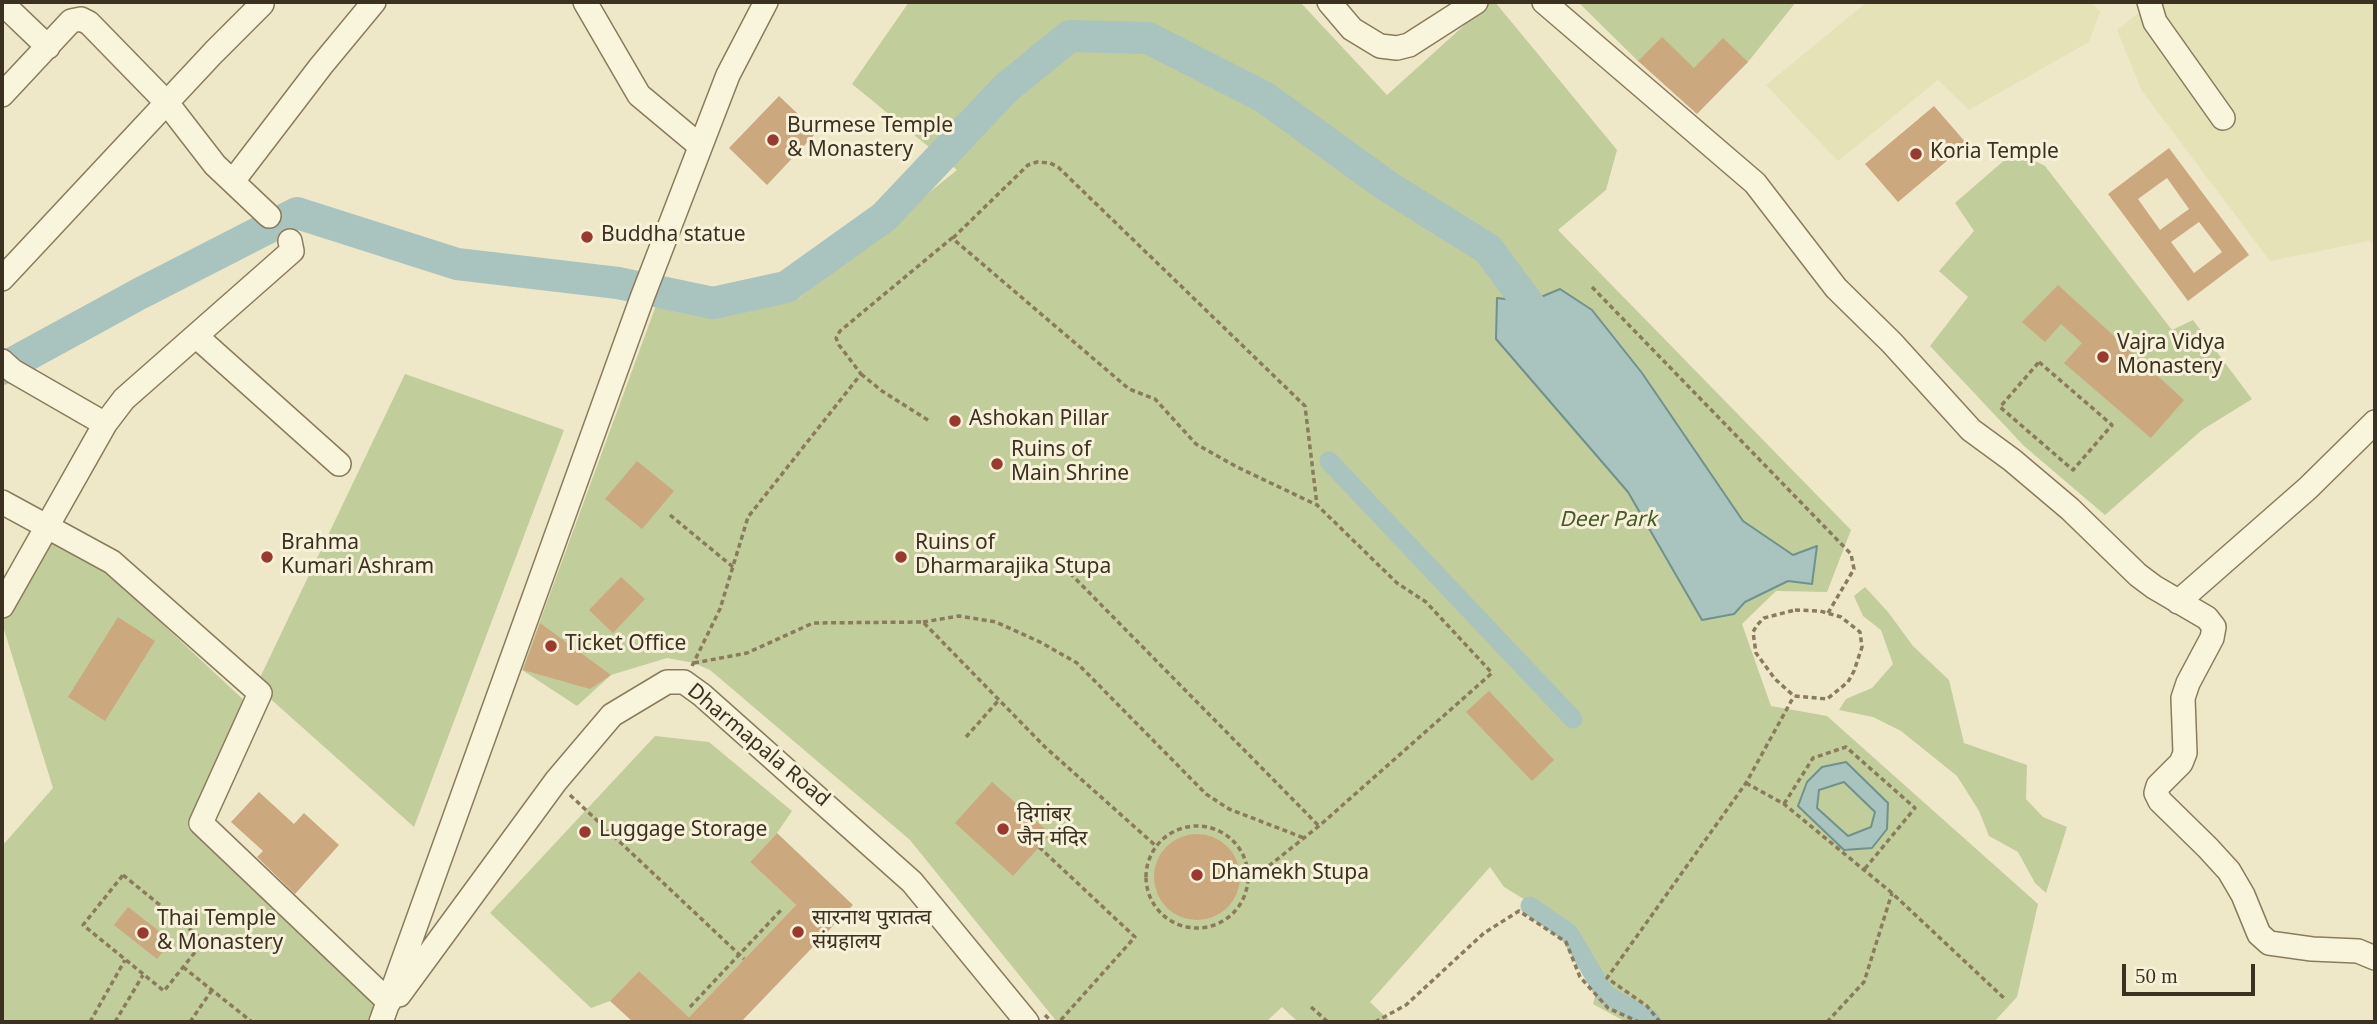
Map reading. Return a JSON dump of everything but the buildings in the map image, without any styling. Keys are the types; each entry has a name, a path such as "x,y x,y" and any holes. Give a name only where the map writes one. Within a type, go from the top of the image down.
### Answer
{"street":[{"path":"2,279 262,4 260,2"},
{"path":"233,181 374,2"},
{"path":"585,2 639,95 700,146"},
{"path":"2,502 112,562 260,693 201,823 385,1013 653,268 728,75 766,2"},
{"path":"1329,2 1352,29 1380,46 1397,48 1409,46 1476,2"},
{"path":"1544,2 1755,183 1836,288 1892,343 1971,429 2070,509 2138,575 2178,602 2198,611 2214,627 2212,638 2188,682 2183,698 2185,753 2181,763 2158,786 2156,793 2160,801 2229,871 2243,895 2259,934 2269,943 2312,949 2358,951 2375,958"},
{"path":"2149,2 2155,22 2223,118"},
{"path":"2,3 48,47"},
{"path":"2,95 71,21 81,19 89,23 167,103 215,165 269,216"},
{"path":"2,606 105,424 124,399 292,251 290,241"},
{"path":"196,336 339,464"},
{"path":"8,366 105,424"},
{"path":"2178,602 2308,488 2375,422"},
{"name":"Dharmapala Road","path":"385,1013 556,781 612,715 667,682 689,673 702,695 912,882 1027,1022"}],"path":[{"path":"931,422 881,391 861,374 836,338 840,331 952,238 1028,165 1037,162 1050,163 1058,167 1305,407 1317,505"},
{"path":"952,238 1129,389 1155,399 1196,444 1317,505 1397,583 1426,602 1492,673 1319,826 1270,865 1249,870"},
{"path":"1592,287 1851,554 1854,569 1828,613"},
{"path":"2039,362 2112,425 2073,470 2000,407 2039,362"},
{"path":"689,673 720,609 748,517 861,374"},
{"path":"670,516 733,567"},
{"path":"1058,561 1319,826"},
{"path":"1807,610 1828,613 1841,617 1860,632 1860,656 1847,682 1838,692 1827,699 1794,695 1761,663 1756,653 1753,632 1764,618 1779,612 1807,610"},
{"path":"689,673 747,653 813,623 923,622 959,616 996,622 1077,663 1206,794 1229,809 1304,838"},
{"path":"923,622 1045,747 1156,846"},
{"path":"1660,1022 1647,1006 1607,978 1746,783 1794,695"},
{"path":"966,737 998,701"},
{"path":"1784,804 1813,758 1846,747 1915,808 1864,871"},
{"path":"556,781 744,959"},
{"path":"1746,783 1784,804 1892,893 2006,1000"},
{"path":"1188,826 1206,826 1218,830 1234,841 1242,851 1249,870 1248,888 1242,905 1227,920 1209,928 1194,929 1173,923 1159,911 1150,898 1146,881 1148,862 1156,846 1169,834 1188,826"},
{"path":"1039,847 1135,937 1059,1022"},
{"path":"123,876 204,941 183,967 164,991 83,925 123,876"},
{"path":"1827,1022 1864,982 1892,893"},
{"path":"691,1007 782,909"},
{"path":"1376,1022 1406,1005 1484,933 1519,911 1566,942 1580,977 1608,1008 1639,1022"},
{"path":"90,1022 125,960"},
{"path":"183,967 252,1022"},
{"path":"115,1022 143,975"},
{"path":"190,1022 212,990"},
{"path":"1311,1007 1328,1022"}],"shaded area":[{"path":"1867,2 2092,2 2100,12 2089,42 1969,110 1938,80 1838,161 1766,85"},
{"path":"2152,2 2375,2 2375,247 2369,241 2270,261 2142,91 2117,30"}],"green space":[{"name":"Deer Park","path":"909,2 1300,2 1387,95 1490,2 1495,2 1617,150 1606,190 1558,230 1851,530 1827,592 1776,591 1742,624 1771,706 1827,716 2038,904 2017,997 1994,1022 1626,1022 1593,1004 1601,973 1563,923 1504,887 1490,867 1370,1002 1391,1022 1298,1022 1282,1007 1266,1022 1057,1022 910,840 710,670 694,663 667,658 611,675 577,706 522,670 658,300 722,316 800,297 957,170 852,84"},
{"path":"1578,2 1796,2 1748,62 1694,68 1638,61"},
{"path":"2015,151 2045,166 2172,330 2193,320 2252,399 2202,430 2105,515 2024,446 1930,346 1968,297 1939,271 1974,231 1955,203"},
{"path":"405,374 564,430 414,827 256,686"},
{"path":"52,537 110,575 248,704 197,827 380,991 367,1022 2,1022 2,846 53,788 2,623"},
{"path":"1865,587 1913,646 1949,680 1964,743 2027,765 2026,799 2043,817 2067,827 2046,893 2035,883 2018,852 1989,836 1979,811 1957,776 1901,731 1873,717 1839,710 1846,699 1872,688 1893,664 1881,630 1863,616 1854,596"},
{"path":"655,736 709,742 792,811 777,833 750,862 796,905 689,1017 639,971 610,1001 591,1008 490,913"}],"water":[{"path":"1560,289 1592,310 1642,373 1743,521 1793,555 1817,546 1812,584 1788,581 1745,602 1734,614 1702,620 1628,492 1496,339 1497,298 1529,302"},
{"path":"1846,762 1888,803 1887,829 1872,848 1844,850 1798,806 1807,782 1822,767","holes":["1844,782 1875,812 1871,827 1848,836 1817,808 1819,790"]}],"waterway":[{"path":"2,369 139,294 297,213 457,264 618,283 713,303 786,287 884,217 1006,88 1070,36 1148,38 1264,97 1387,186 1488,249 1553,337"},
{"path":"1329,461 1573,719"},
{"path":"1530,906 1569,933 1605,994 1652,1022"}],"place":[{"name":"Burmese Temple & Monastery","path":"773,140"},
{"name":"Koria Temple","path":"1916,154"},
{"name":"Buddha statue","path":"587,237"},
{"name":"Vajra Vidya Monastery","path":"2103,357"},
{"name":"Ashokan Pillar","path":"955,421"},
{"name":"Ruins of Main Shrine","path":"997,464"},
{"name":"Brahma Kumari Ashram","path":"267,557"},
{"name":"Ruins of Dharmarajika Stupa","path":"901,557"},
{"name":"Ticket Office","path":"551,646"},
{"name":"दिगांबर जैन मंदिर","path":"1003,829"},
{"name":"Luggage Storage","path":"585,832"},
{"name":"Dhamekh Stupa","path":"1197,875"},
{"name":"सारनाथ पुरातत्व संग्रहालय","path":"798,932"},
{"name":"Thai Temple & Monastery","path":"143,933"}]}
